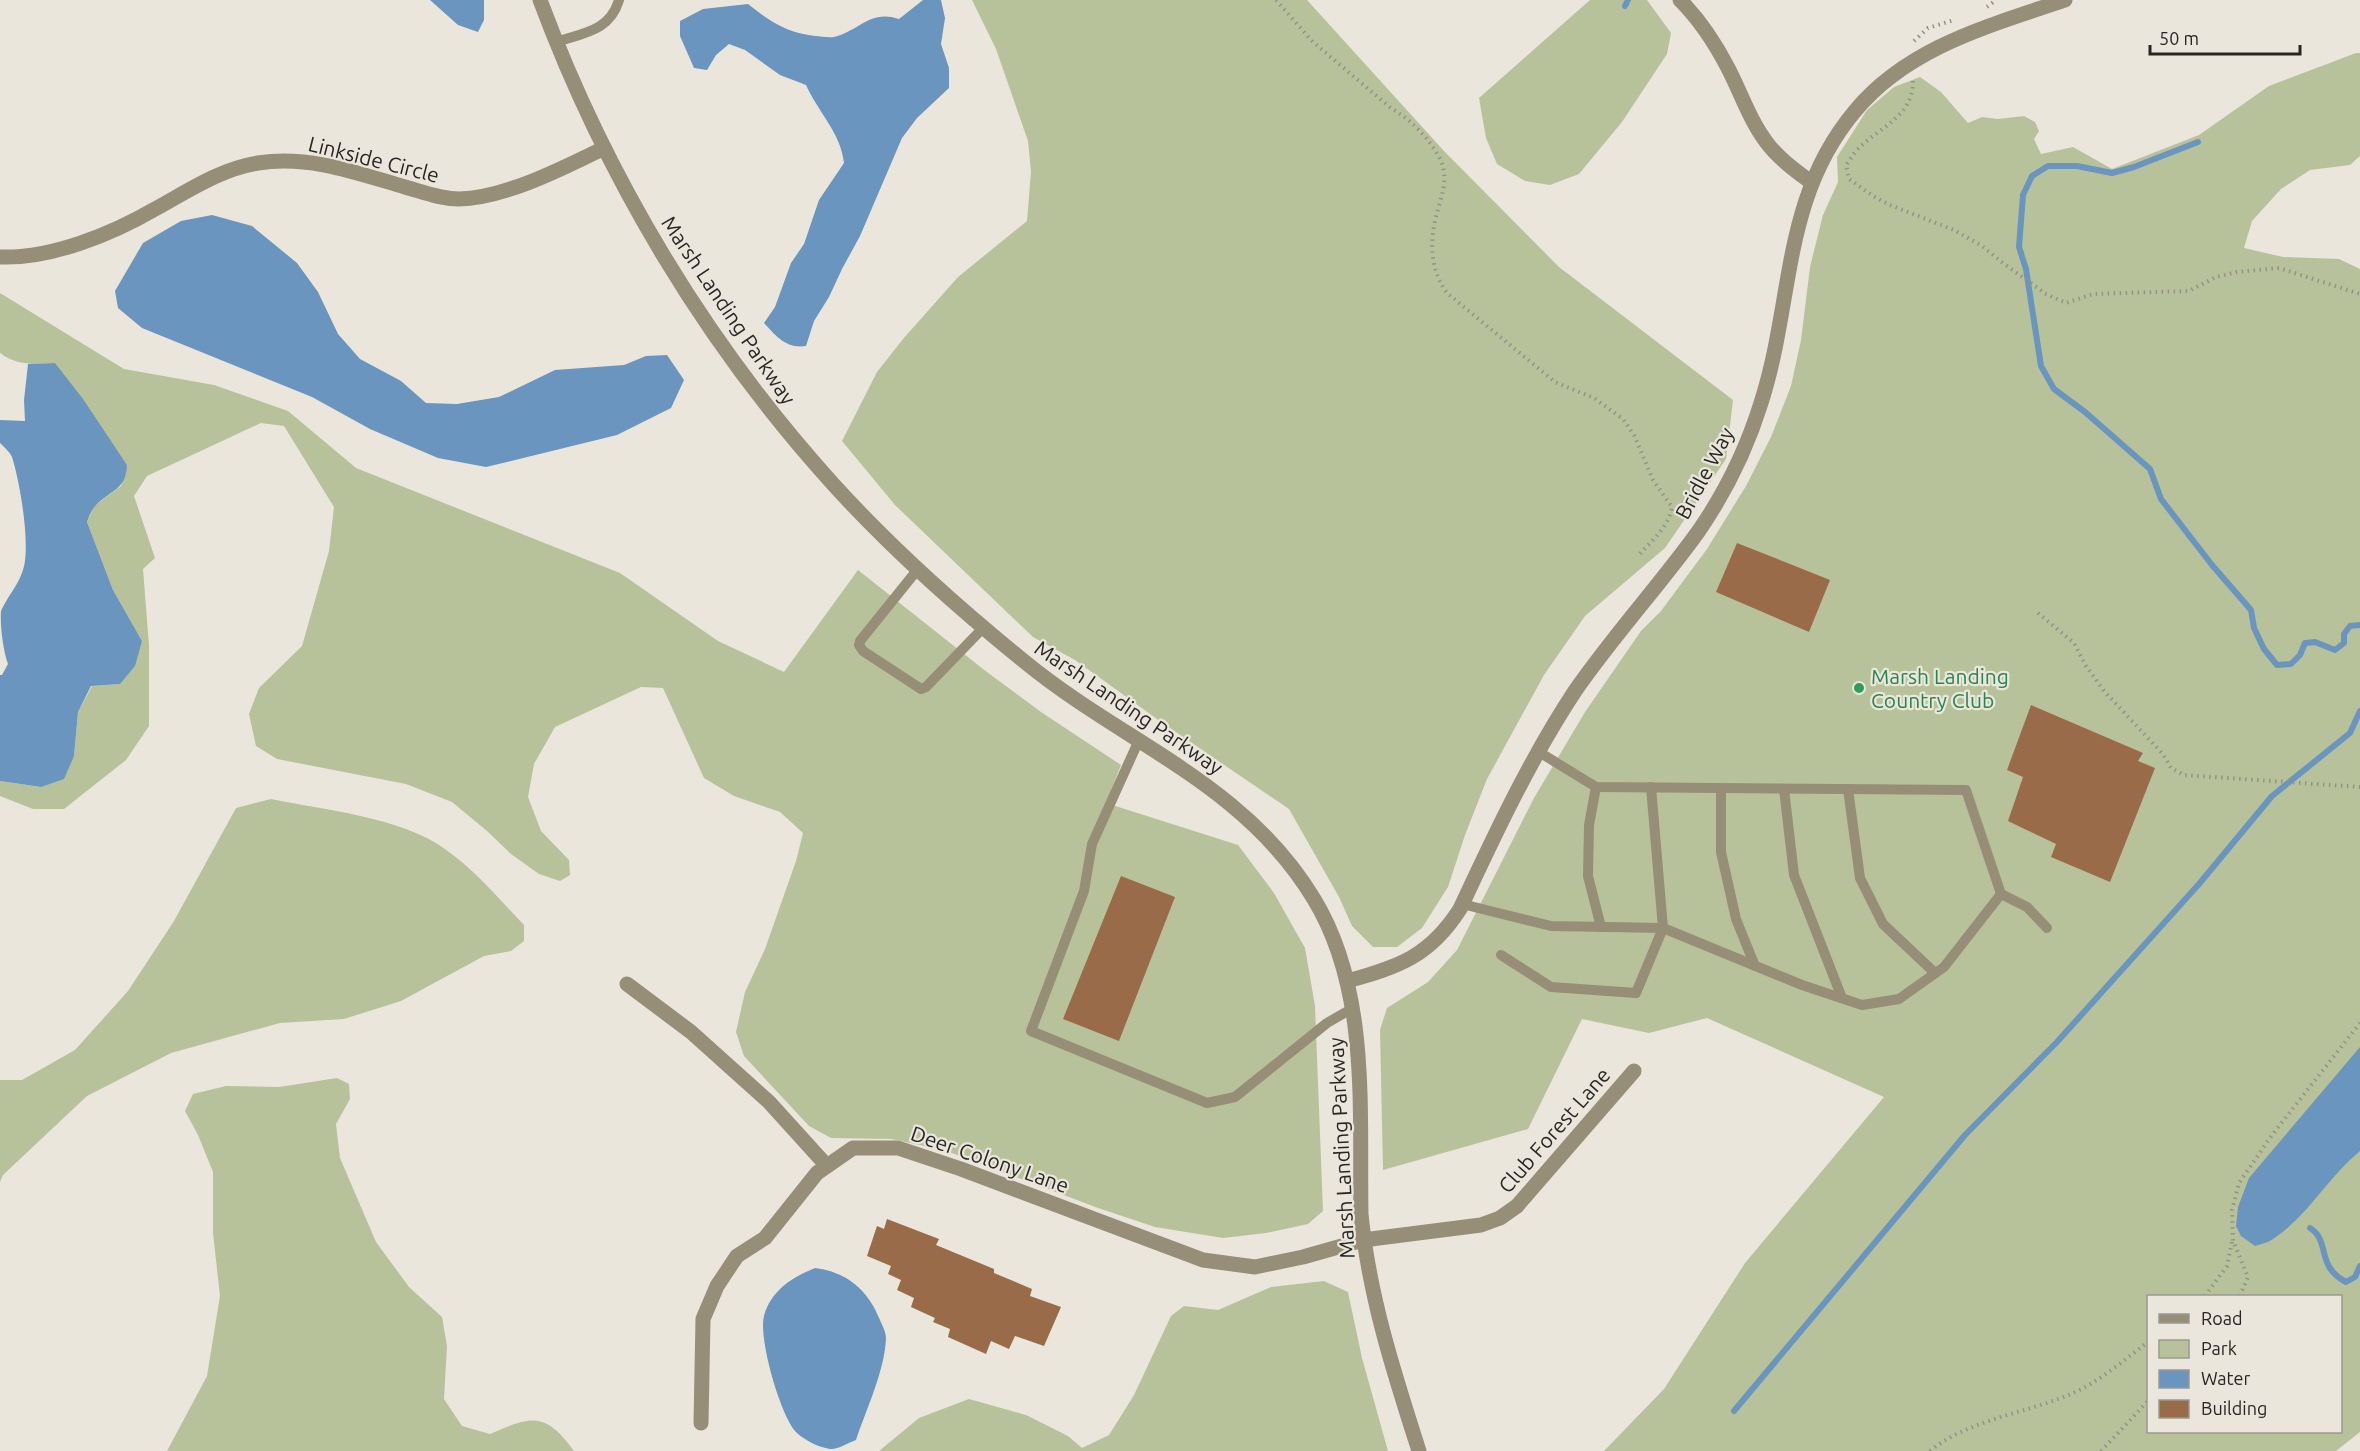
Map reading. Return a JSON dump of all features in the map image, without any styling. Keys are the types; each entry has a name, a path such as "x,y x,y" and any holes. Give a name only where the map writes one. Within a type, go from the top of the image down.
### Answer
{"street":[{"name":"Marsh Landing Parkway","path":"540,0 556,42 604,148 642,218 688,294 731,357 780,422 833,484 918,569 1028,665 1081,704 1197,777 1233,805 1291,863 1315,900 1334,940 1353,1008 1357,1048 1361,1214 1364,1240 1372,1293 1380,1324 1419,1451"},
{"path":"1680,0 1705,29 1728,68 1751,118 1767,143 1785,163 1812,183"},
{"name":"Bridle Way","path":"1347,981 1387,970 1408,961 1427,949 1448,928 1539,752 1576,690 1698,531 1723,490 1745,447 1761,404 1773,360 1797,226 1812,183 1832,141 1855,111 1896,72 1927,51 1961,35 2065,0"},
{"name":"Linkside Circle","path":"0,257 35,255 90,238 152,211 222,172 257,163 280,161 327,165 436,196 457,199 479,197 546,176 604,148"},
{"path":"627,984 691,1032 769,1102 827,1166"},
{"name":"Club Forest Lane","path":"1364,1240 1481,1225 1500,1218 1517,1206 1634,1071"},
{"name":"Deer Colony Lane","path":"701,1423 703,1319 717,1286 737,1256 765,1238 817,1173 853,1148 898,1148 1203,1260 1255,1267 1303,1257 1364,1240"}],"lane":[{"path":"556,42 598,28 609,21 619,0"},
{"path":"918,569 860,641 859,645 863,651 921,689 926,687 984,628"},
{"path":"1139,740 1092,844 1084,891 1031,1031 1207,1103 1235,1097 1327,1023 1353,1008"},
{"path":"1539,752 1596,787 1966,790 2001,894 2027,906 2047,928"},
{"path":"1596,787 1589,825 1588,876 1601,927"},
{"path":"1501,955 1551,987 1636,993 1663,928 1651,787"},
{"path":"1721,788 1721,852 1737,919 1755,966"},
{"path":"1784,789 1794,875 1842,998"},
{"path":"1848,789 1860,878 1883,924 1935,973"},
{"path":"1462,904 1551,926 1663,928 1802,985 1862,1005 1899,999 1944,967 2001,894"}],"path":[{"path":"1276,0 1313,42 1392,109 1407,117 1433,148 1443,166 1445,181 1433,229 1434,262 1437,279 1448,293 1555,382 1594,398 1610,409 1623,419 1634,435 1653,480 1672,507 1670,519 1638,556"},
{"path":"1980,12 1996,0"},
{"path":"1961,19 1928,28 1914,39 1913,91 1902,114 1858,149 1846,165 1849,179 1890,205 1954,230 1982,246 2046,294 2066,303 2093,294 2189,291 2216,277 2237,272 2279,268 2360,294"},
{"path":"2038,613 2074,643 2086,666 2104,691 2162,753 2171,768 2184,775 2360,787"},
{"path":"2206,1295 2227,1266 2233,1241 2232,1210 2239,1183 2272,1135 2360,1023"},
{"path":"2233,1241 2248,1276 2240,1295"},
{"path":"1930,1451 1937,1445 1981,1424 2073,1393 2147,1343"},
{"path":"2101,1451 2147,1402"}],"green space":[{"path":"972,0 1307,0 1444,151 1559,267 1733,400 1726,459 1665,548 1585,616 1544,675 1487,779 1448,887 1422,928 1397,947 1373,947 1352,926 1339,897 1289,809 1075,660 1033,637 895,505 842,441 877,372 903,339 958,277 1027,221 1031,172 1028,141 996,49"},
{"path":"1590,0 1647,0 1671,33 1667,54 1622,122 1579,174 1550,185 1525,181 1497,164 1486,138 1479,98"},
{"path":"2360,53 2360,156 2350,165 2310,170 2281,189 2252,221 2244,248 2283,257 2339,259 2360,269 2360,1432 2336,1451 1604,1451 1664,1389 1745,1263 1884,1097 1707,1018 1649,1033 1582,1019 1528,1129 1383,1170 1380,1030 1387,1008 1428,982 1457,950 1534,798 1585,712 1641,631 1661,611 1707,549 1746,486 1771,437 1791,386 1801,340 1810,267 1823,215 1838,182 1837,157 1867,110 1894,87 1920,77 1941,92 1968,123 1982,117 1998,119 2024,116 2035,122 2039,131 2034,139 2041,154 2073,147 2112,169 2199,135 2269,86"},
{"path":"0,293 124,369 214,385 288,411 356,468 620,573 718,641 784,672 858,570 983,669 1041,712 1121,765 1106,803 1238,845 1274,893 1305,948 1315,1006 1323,1211 1308,1224 1266,1233 1223,1238 1155,1227 944,1150 891,1139 831,1138 809,1126 744,1056 736,1032 745,992 765,949 796,861 803,833 780,812 734,796 704,778 663,688 641,687 555,727 534,764 528,797 541,831 569,860 570,875 560,881 539,874 511,854 452,802 406,784 277,759 256,746 249,714 259,688 302,646 329,551 334,507 284,426 261,423 147,476 134,496 155,558 143,569 149,645 149,726 126,760 64,809 33,809 0,796 0,781 41,787 74,756 78,712 92,686 120,684 142,641 113,590 87,522 94,506 121,486 127,465 55,363 20,362 0,353"},
{"path":"271,799 385,822 427,838 456,857 496,895 524,925 524,941 511,951 484,956 401,1001 344,1019 280,1023 171,1053 87,1096 3,1175 0,1182 0,1080 22,1080 75,1050 128,991 174,921 236,808"},
{"path":"337,1078 349,1084 350,1099 336,1124 340,1158 376,1242 409,1287 442,1317 447,1346 444,1399 462,1426 490,1434 516,1423 536,1421 545,1423 564,1438 574,1451 167,1451 207,1376 220,1296 213,1233 213,1172 198,1135 185,1111 193,1094 226,1086 279,1087"},
{"path":"1324,1281 1348,1292 1362,1358 1388,1451 879,1451 919,1418 969,1399 1026,1415 1068,1436 1082,1448 1109,1435 1134,1395 1171,1316 1184,1306 1218,1310 1271,1287"}],"water":[{"path":"430,0 484,0 484,20 478,32 458,25"},
{"path":"923,0 941,0 945,18 941,44 949,68 949,88 917,118 902,138 860,236 814,321 806,346 793,346 777,337 764,323 775,307 791,263 804,244 819,200 844,163 842,152 834,132 806,85 780,75 745,50 729,44 716,55 707,70 694,68 680,36 680,21 703,9 748,4 771,21 787,29 815,36 832,37 872,19 889,17 899,19"},
{"path":"212,215 252,226 297,263 318,292 338,334 360,359 401,381 426,403 457,404 499,397 555,370 624,365 646,356 667,355 684,380 671,408 617,435 486,467 438,458 370,429 312,397 142,328 118,308 115,291 143,243 181,221"},
{"path":"55,363 83,399 127,465 121,485 96,505 87,522 113,590 142,641 135,666 120,684 91,686 78,712 74,756 64,779 41,787 0,781 0,675 8,664 2,638 1,611 21,576 26,546 24,514 18,482 12,457 0,443 0,420 25,421 24,400 28,364"},
{"path":"2360,1047 2360,1151 2348,1161 2285,1230 2271,1240 2255,1246 2241,1236 2236,1226 2238,1207 2249,1178"},
{"path":"815,1268 846,1278 863,1291 875,1309 886,1336 879,1376 856,1440 833,1449 808,1441 791,1425 772,1377 764,1341 764,1316 772,1299 791,1280"}],"building":[{"path":"1737,543 1830,580 1809,632 1716,592"},
{"path":"2031,705 2143,753 2138,761 2155,768 2110,882 2051,857 2056,844 2008,821 2023,777 2007,770"},
{"path":"1121,876 1175,897 1119,1041 1063,1019"},
{"path":"887,1219 939,1239 936,1245 994,1269 994,1273 1032,1289 1030,1296 1061,1307 1044,1346 1015,1336 1009,1349 991,1341 986,1354 948,1337 950,1329 933,1322 935,1318 911,1307 914,1298 897,1290 901,1280 888,1274 891,1266 867,1256 877,1226 884,1229"}],"waterway":[{"path":"1625,6 1628,0"},
{"path":"2198,142 2134,167 2112,173 2077,166 2048,166 2032,176 2023,195 2019,247 2026,269 2041,366 2054,389 2085,412 2150,469 2161,499 2212,565 2251,610 2254,628 2264,649 2277,665 2291,664 2300,655 2305,643 2315,642 2335,650 2344,643 2344,634 2350,626 2360,625"},
{"path":"1734,1411 1965,1135 2057,1042 2199,884 2272,796 2350,733 2360,711"},
{"path":"2310,1228 2320,1240 2330,1269 2336,1276 2346,1282 2355,1277 2360,1266"}],"place":[{"name":"Marsh Landing Country Club","path":"1859,688"}]}
